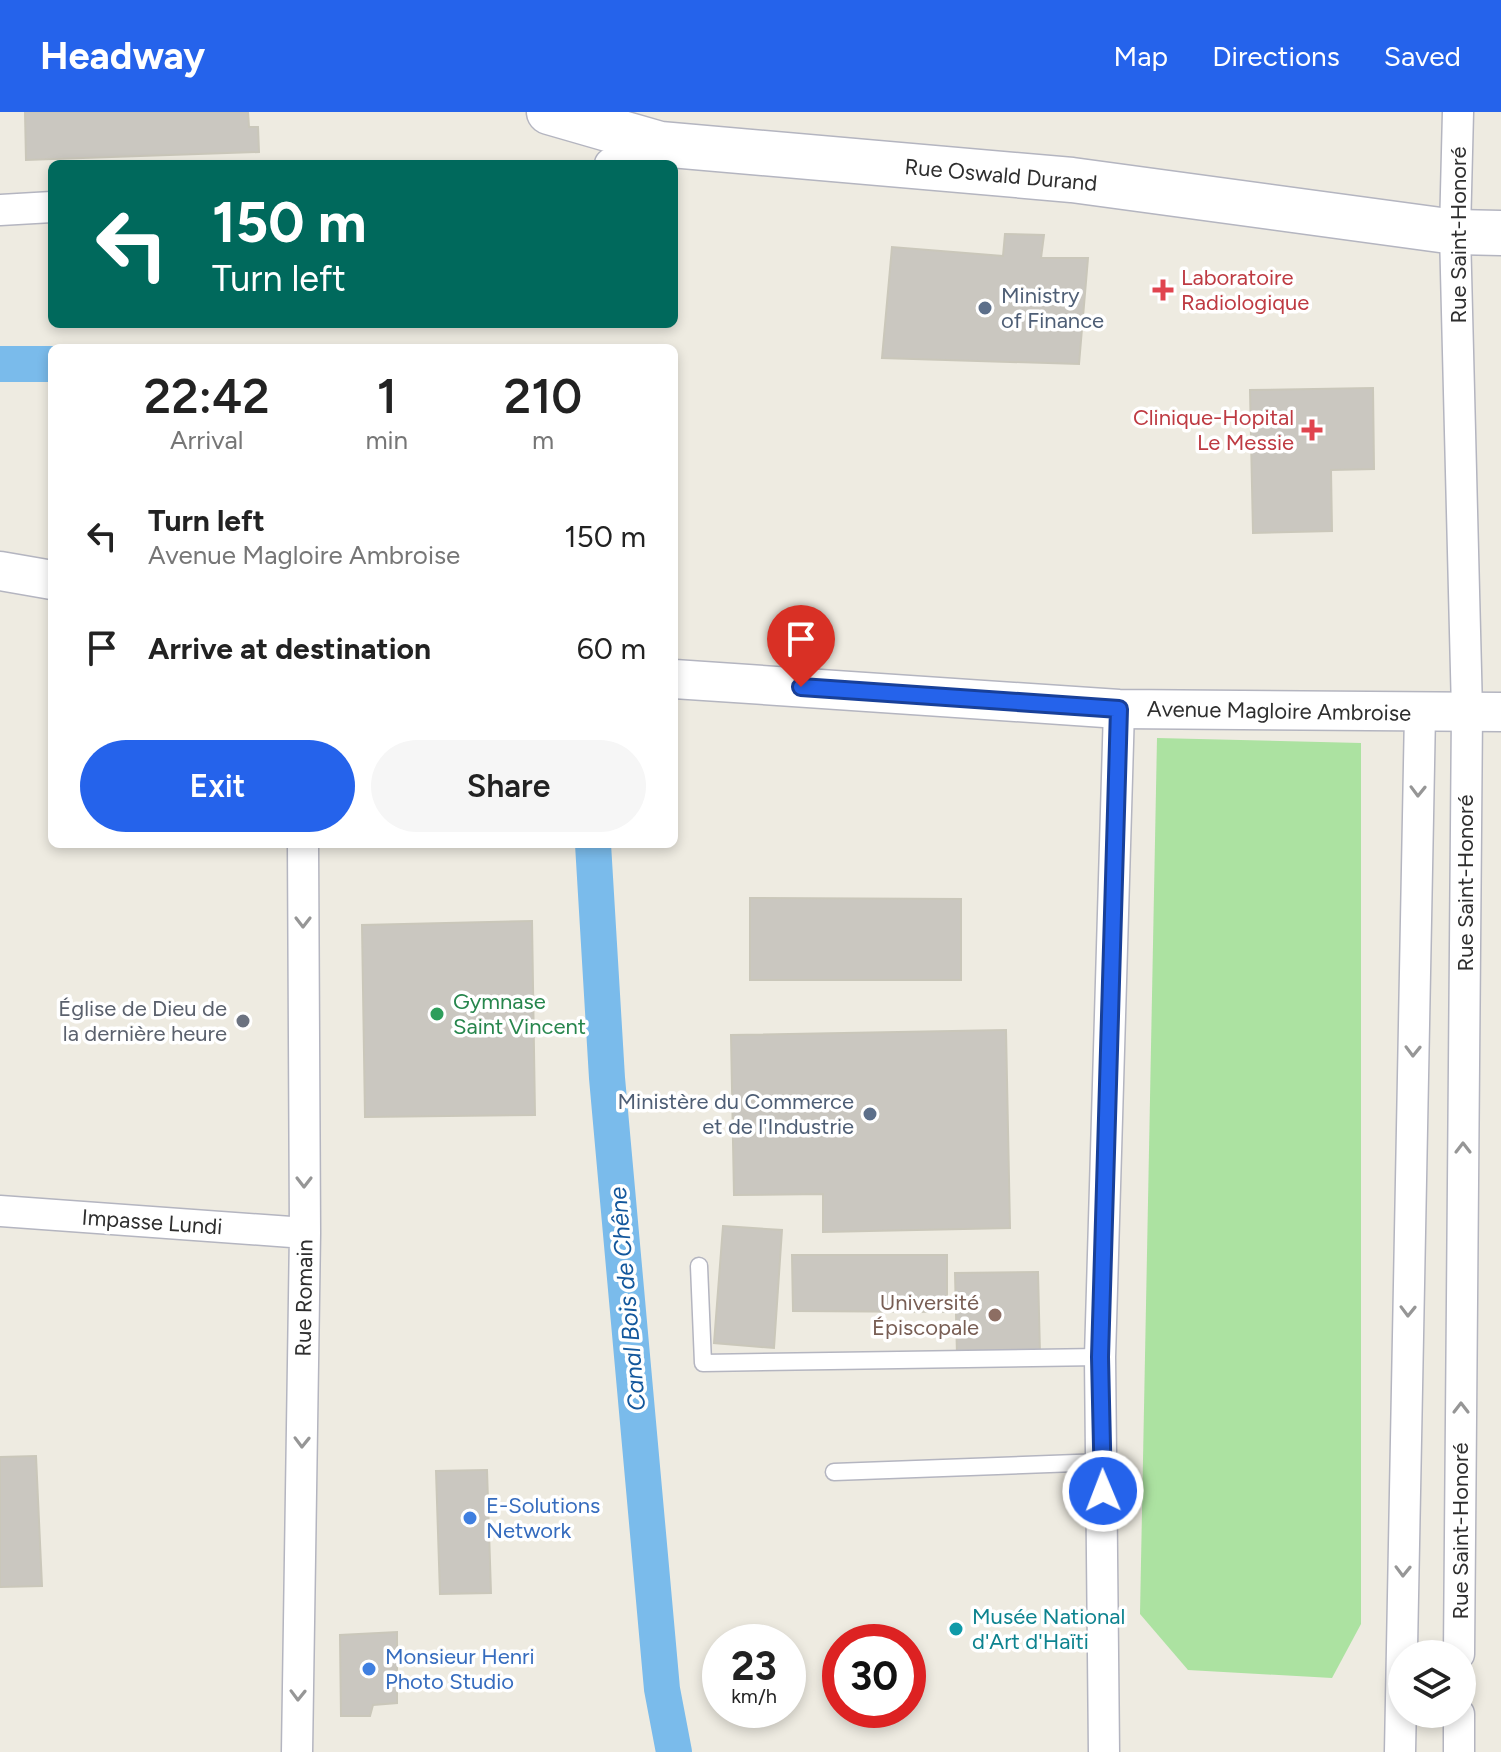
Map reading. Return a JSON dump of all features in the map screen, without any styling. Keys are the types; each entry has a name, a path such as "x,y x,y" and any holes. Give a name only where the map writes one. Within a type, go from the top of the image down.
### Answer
{"main road":[{"name":"Rue Oswald Durand","path":"549,112 660,144 1072,180 1455,232 1501,233"}],"street":[{"name":"Rue Saint-Honoré","path":"1458,112 1455,232 1484,712 1459,1640"},
{"path":"620,160 660,144"},
{"path":"0,210 48,207"},
{"path":"0,571 48,579"},
{"name":"Avenue Magloire Ambroise","path":"678,679 1119,709 1484,712"},
{"path":"1104,1752 1100,1357 1119,709"},
{"path":"1400,1752 1420,713"},
{"name":"Rue Romain","path":"297,1752 305,1233 303,848"},
{"name":"Impasse Lundi","path":"0,1211 305,1233"},
{"path":"1459,1728 1459,1752"}],"lane":[{"path":"699,1266 703,1363 1100,1357"},
{"path":"834,1472 1103,1462"}],"green space":[{"path":"1157,738 1361,743 1361,1624 1332,1678 1188,1670 1140,1614"}],"building":[{"path":"25,112 248,112 249,127 258,127 259,152 26,160"},
{"name":"Ministry of Finance","path":"1005,234 1044,235 1041,258 1088,258 1079,364 882,358 892,247 1003,256"},
{"name":"Clinique-Hopital Le Messie","path":"1373,388 1374,469 1331,470 1332,531 1253,533 1250,390"},
{"path":"750,898 961,899 961,980 750,980"},
{"path":"532,921 535,1115 365,1117 362,925"},
{"name":"Ministère du Commerce et de l'Industrie","path":"1006,1030 1010,1228 823,1232 823,1194 734,1195 731,1035"},
{"path":"723,1226 782,1230 774,1348 714,1343"},
{"path":"792,1255 947,1255 947,1312 793,1311"},
{"path":"1038,1272 1040,1354 957,1355 955,1273"},
{"path":"36,1456 42,1586 0,1587 0,1457"},
{"path":"487,1470 491,1593 440,1594 436,1471"},
{"name":"Monsieur Henri Photo Studio","path":"397,1632 397,1703 373,1705 370,1716 341,1716 340,1635"}],"waterway":[{"name":"Canal Bois de Chêne","path":"0,364 48,364"},
{"name":"Canal Bois de Chêne","path":"593,848 607,1078 662,1689 674,1752"}],"place":[{"name":"Laboratoire Radiologique","path":"1163,290"},
{"name":"Ministry of Finance","path":"985,308"},
{"name":"Clinique-Hopital Le Messie","path":"1312,430"},
{"name":"Gymnase Saint Vincent","path":"437,1014"},
{"name":"Église de Dieu de la dernière heure","path":"243,1021"},
{"name":"Ministère du Commerce et de l'Industrie","path":"870,1114"},
{"name":"Université Épiscopale","path":"995,1315"},
{"name":"E-Solutions Network","path":"470,1518"},
{"name":"Musée National d'Art d'Haïti","path":"956,1629"},
{"name":"Monsieur Henri Photo Studio","path":"369,1669"}],"route":[{"path":"801,687 1119,709 1100,1357 1103,1491"}]}
